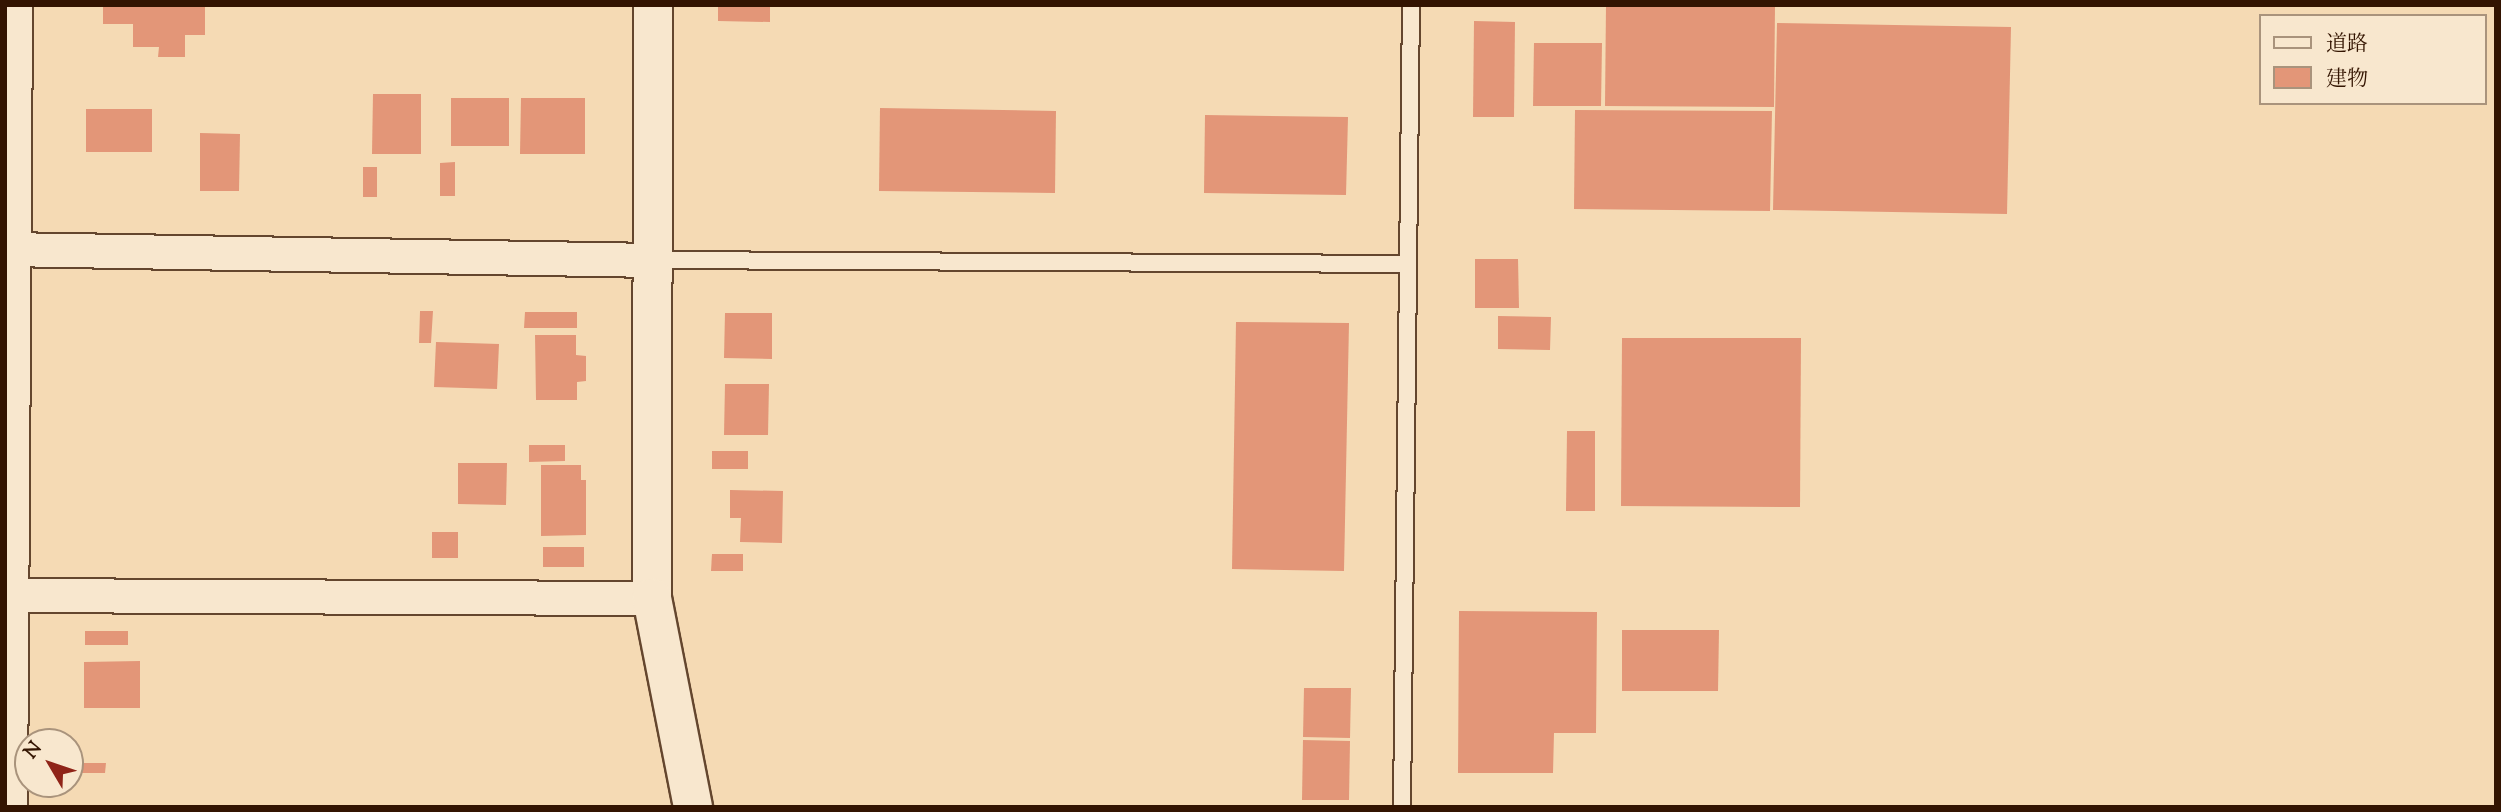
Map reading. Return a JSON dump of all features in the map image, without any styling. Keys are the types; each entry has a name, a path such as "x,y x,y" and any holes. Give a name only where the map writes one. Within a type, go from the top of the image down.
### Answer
{"street":[{"path":"8,807 9,249 13,5"},
{"path":"653,5 652,598 693,807"},
{"path":"9,249 652,260"},
{"path":"8,595 652,598"}],"lane":[{"path":"1402,807 1411,5"},
{"path":"652,260 1408,264"}],"building":[{"path":"103,5 205,5 205,35 185,35 185,57 158,57 159,47 133,47 133,24 103,24"},
{"path":"718,5 770,5 770,22 718,21"},
{"path":"1606,5 1775,6 1774,107 1605,106"},
{"path":"1474,21 1515,22 1514,117 1473,117"},
{"path":"1777,23 2011,27 2007,214 1773,210"},
{"path":"1534,43 1602,43 1601,106 1533,106"},
{"path":"373,94 421,94 421,154 372,154"},
{"path":"451,98 509,98 509,146 451,146"},
{"path":"521,98 585,98 585,154 520,154"},
{"path":"880,108 1056,111 1055,193 879,191"},
{"path":"86,109 152,109 152,152 86,152"},
{"path":"1575,110 1772,111 1770,211 1574,209"},
{"path":"1205,115 1348,117 1346,195 1204,193"},
{"path":"200,133 240,134 239,191 200,191"},
{"path":"455,162 455,196 440,196 440,163"},
{"path":"363,167 377,167 377,197 363,197"},
{"path":"1475,259 1518,259 1519,308 1475,308"},
{"path":"420,311 433,311 431,343 419,343"},
{"path":"525,312 577,312 577,328 524,328"},
{"path":"725,313 772,313 772,359 724,358"},
{"path":"1498,316 1551,317 1550,350 1498,349"},
{"path":"1236,322 1349,323 1344,571 1232,569"},
{"path":"535,335 576,335 576,355 586,356 586,381 577,382 577,400 536,400"},
{"path":"1622,338 1801,338 1800,507 1621,506"},
{"path":"436,342 499,344 497,389 434,387"},
{"path":"725,384 769,384 768,435 724,435"},
{"path":"1567,431 1595,431 1595,511 1566,511"},
{"path":"529,445 565,445 565,461 529,462"},
{"path":"712,451 748,451 748,469 712,469"},
{"path":"458,463 507,463 506,505 458,504"},
{"path":"541,465 581,465 581,480 586,480 586,535 541,536"},
{"path":"730,490 783,491 782,543 740,542 741,518 730,518"},
{"path":"432,532 458,532 458,558 432,558"},
{"path":"543,547 584,547 584,567 543,567"},
{"path":"712,554 743,554 743,571 711,571"},
{"path":"1459,611 1597,612 1596,733 1554,733 1553,773 1458,773"},
{"path":"1622,630 1719,630 1718,691 1622,691"},
{"path":"85,631 128,631 128,645 85,645"},
{"path":"140,661 140,708 84,708 84,662"},
{"path":"1304,688 1351,688 1350,738 1303,737"},
{"path":"1303,740 1350,741 1349,800 1302,800"},
{"path":"84,763 106,763 105,773 84,773"}]}
